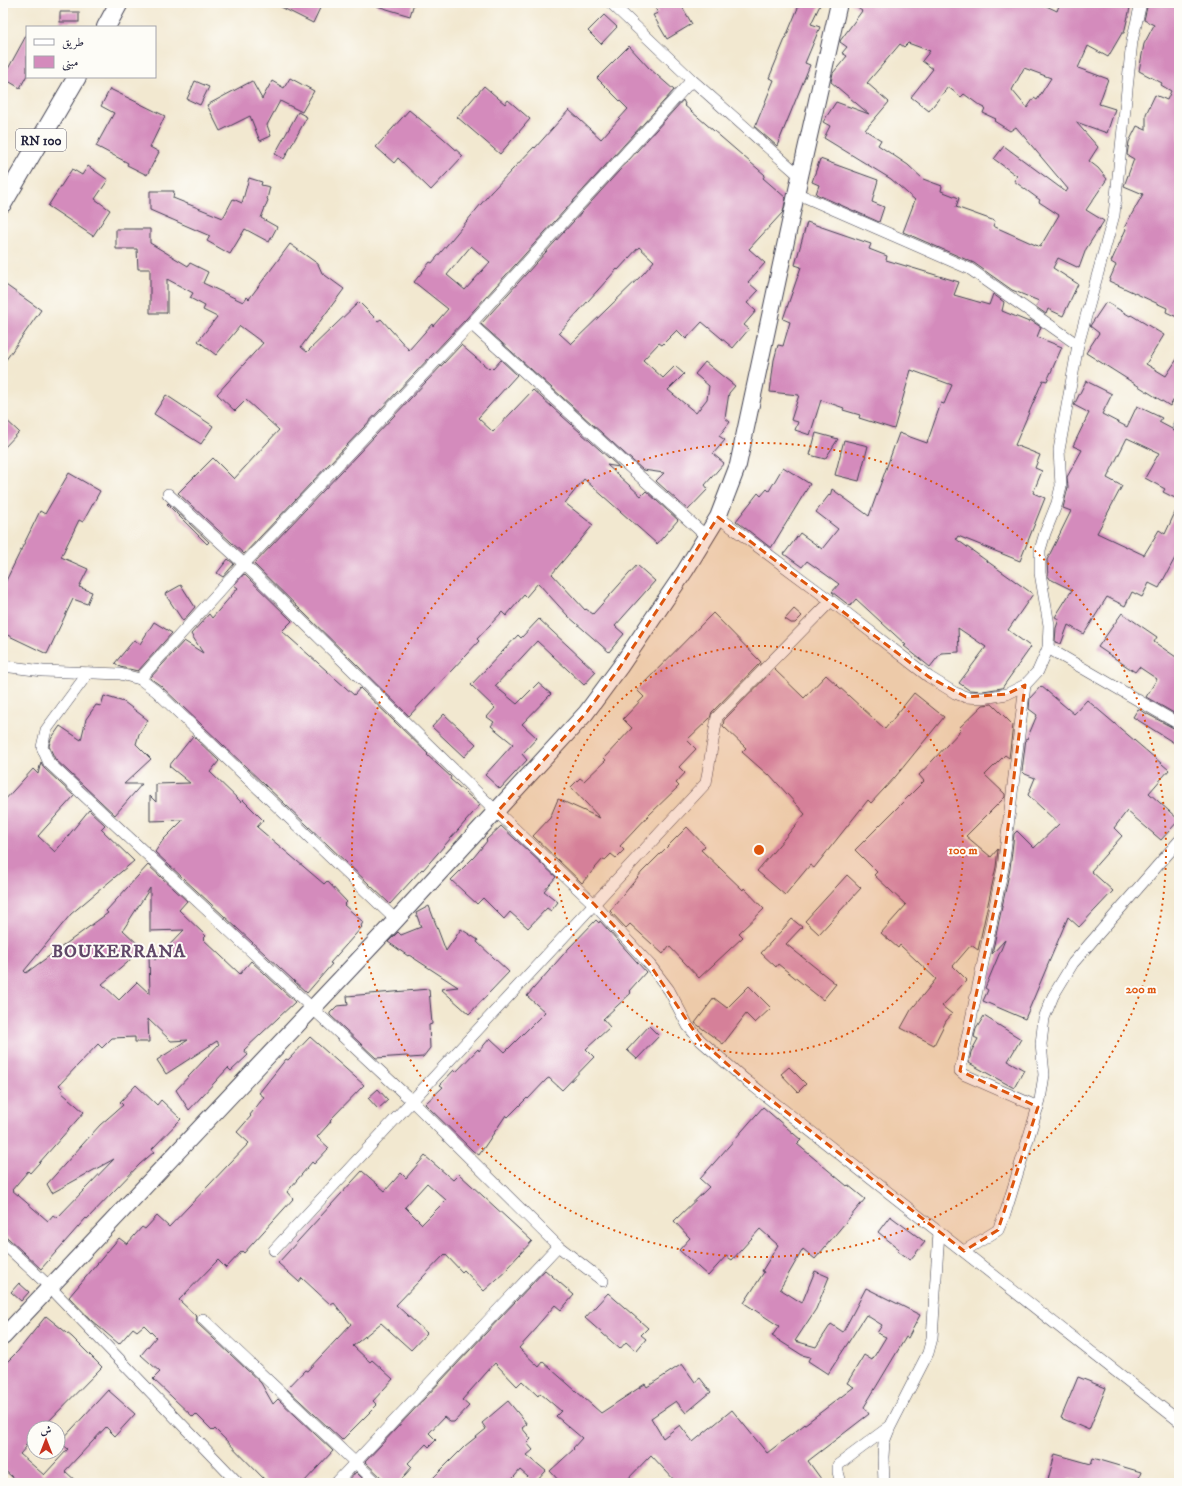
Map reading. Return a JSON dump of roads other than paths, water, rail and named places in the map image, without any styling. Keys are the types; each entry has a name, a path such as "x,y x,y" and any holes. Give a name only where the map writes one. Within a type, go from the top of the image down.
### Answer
{"main road":[{"path":"107,26 119,3"},
{"name":"RN 100","path":"3,203 76,78"}],"street":[{"path":"611,3 692,80 800,176"},
{"path":"3,1337 497,812 586,713 620,668 685,571 718,517 738,465 796,193 839,3"},
{"path":"718,517 831,601 929,677 954,693 966,697 983,698 1008,694 1025,685 1038,671 1048,648 1049,625 1040,573 1040,550 1057,503 1061,486 1059,450 1078,345 1114,215 1132,41 1141,3"},
{"path":"140,678 244,564 471,324 692,80"},
{"path":"796,193 970,270 1078,345"},
{"path":"471,324 706,536"},
{"path":"168,494 244,564 497,812 594,904 650,965 669,990 688,1026 700,1040 743,1078 1179,1421"},
{"path":"274,1250 706,783 717,716 831,601"},
{"path":"1048,648 1179,724"},
{"path":"3,666 43,671 120,674 140,678 156,691 396,920"},
{"path":"88,673 46,730 42,747 49,763 412,1101 558,1246 603,1281"},
{"path":"1025,685 1003,868 960,1071 969,1077 1038,1107"},
{"path":"964,1251 998,1230 1006,1211 1038,1107 1044,1075 1041,1044 1044,1018 1053,996 1073,963 1179,841"},
{"path":"884,1483 884,1442 890,1427 928,1353 932,1338 939,1232"},
{"path":"3,1243 50,1287 238,1483"},
{"path":"336,1483 558,1246"},
{"path":"203,1319 356,1462 376,1483"},
{"path":"841,1483 838,1465 890,1427"}],"district":[{"name":"BOUKERRANA","path":"119,951"}]}
